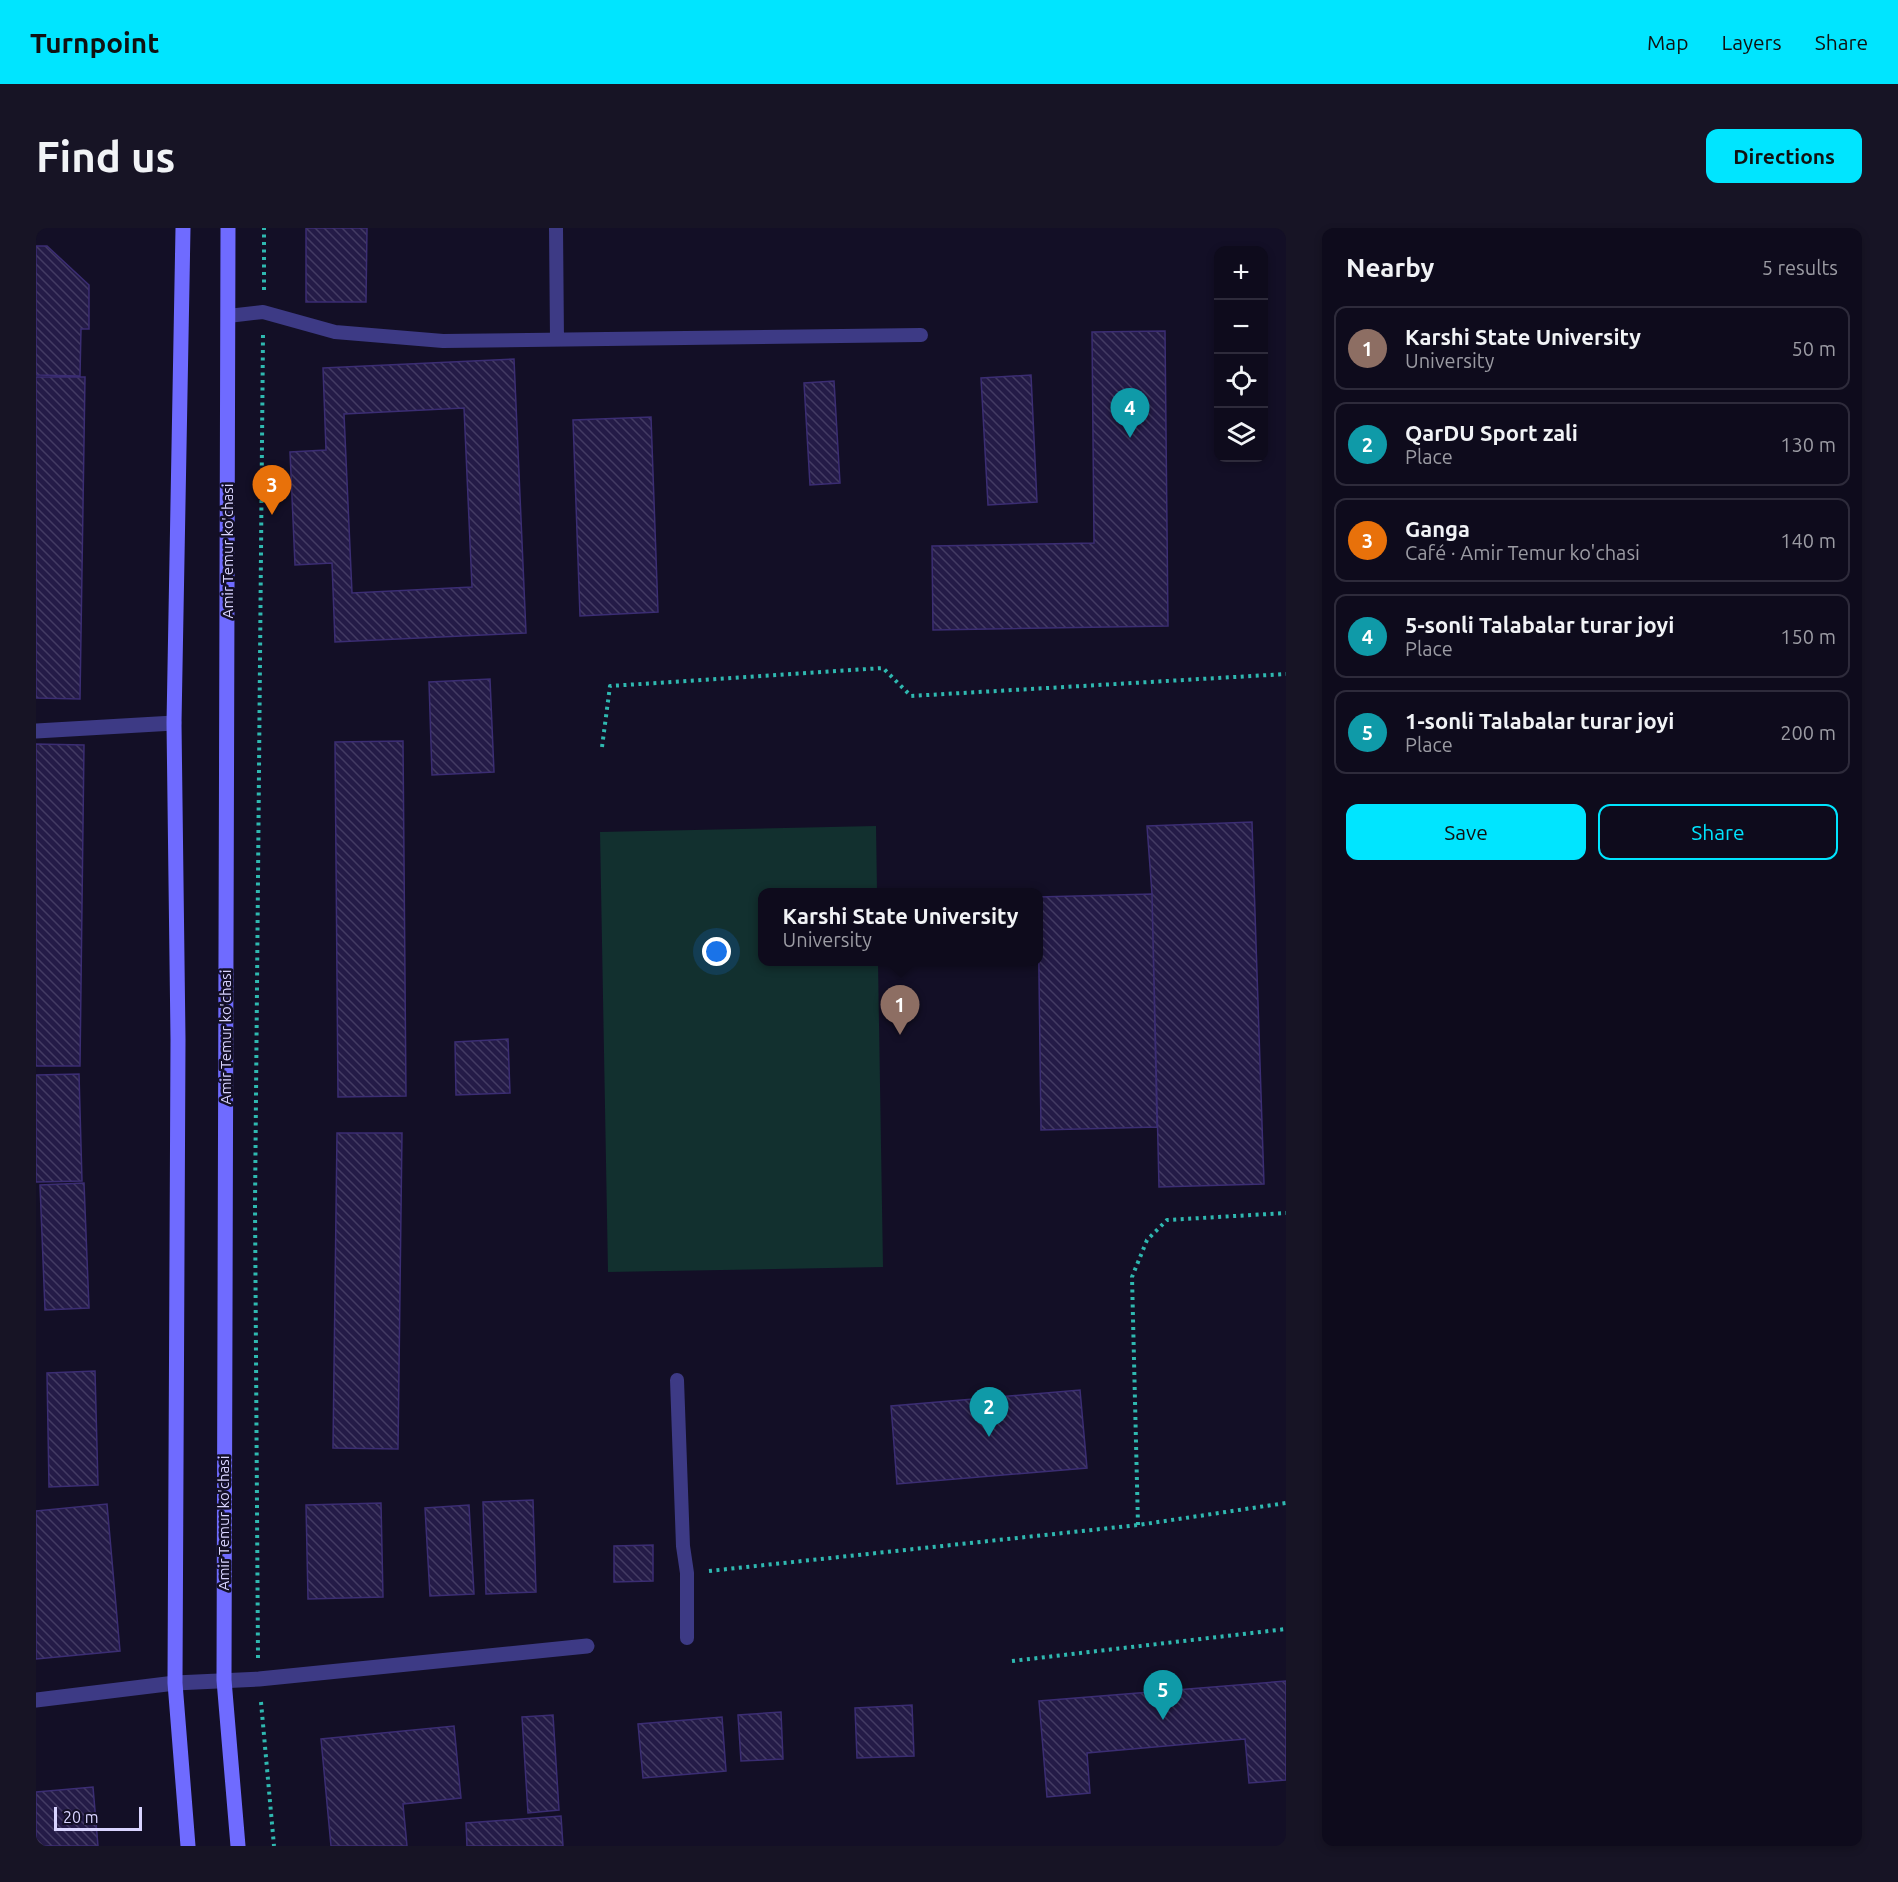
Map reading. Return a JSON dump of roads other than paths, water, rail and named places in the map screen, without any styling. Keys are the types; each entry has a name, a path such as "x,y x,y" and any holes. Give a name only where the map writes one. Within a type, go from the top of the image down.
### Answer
{"main road":[{"path":"183,228 174,723 178,1039 175,1683 188,1846"},
{"name":"Amir Temur ko'chasi","path":"228,228 224,1680 238,1846"}],"street":[{"path":"36,731 174,723"},
{"path":"36,1700 175,1683 259,1679 587,1646"}],"lane":[{"path":"556,228 557,339"},
{"path":"228,316 263,312 334,332 443,341 921,334"},
{"path":"677,1380 683,1546 687,1573 687,1638"}],"place":[{"name":"5-sonli Talabalar turar joyi","path":"1130,438"},
{"name":"Ganga","path":"272,515"},
{"name":"Karshi State University","path":"900,1035"},
{"name":"QarDU Sport zali","path":"989,1437"},
{"name":"1-sonli Talabalar turar joyi","path":"1163,1720"}]}
